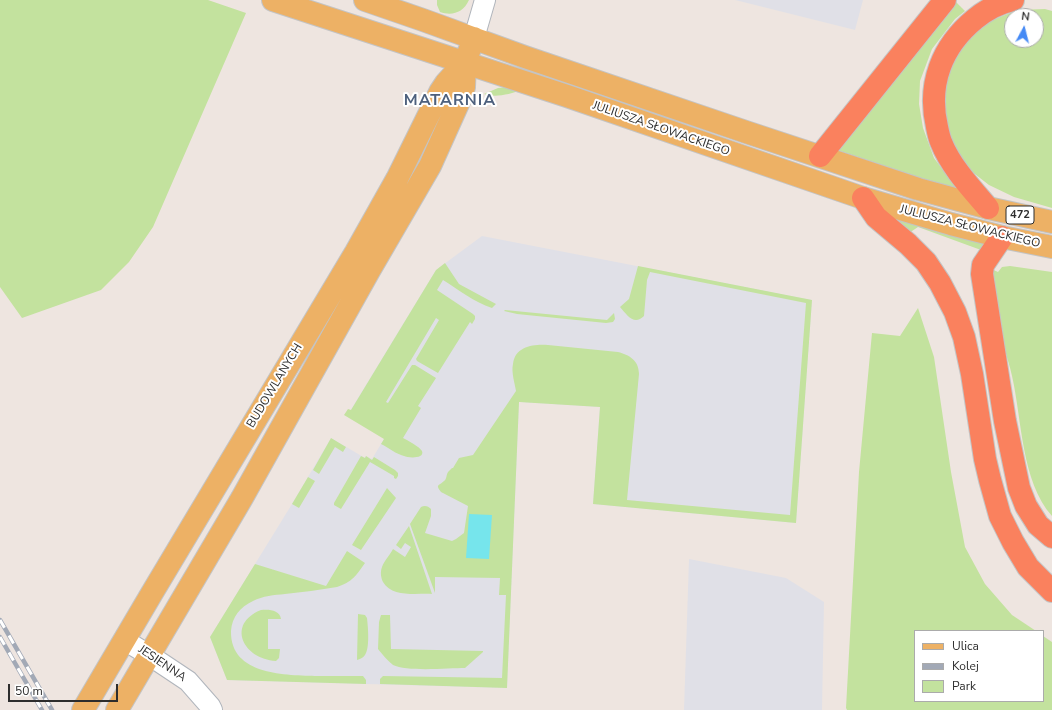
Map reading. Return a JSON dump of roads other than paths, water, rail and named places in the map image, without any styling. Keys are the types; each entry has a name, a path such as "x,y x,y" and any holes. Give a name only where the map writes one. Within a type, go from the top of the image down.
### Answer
{"highway":[{"path":"820,156 945,0"},
{"path":"988,208 948,156 941,141 934,114 934,95 941,62 950,45 966,27 983,12 1007,1 1013,0"},
{"path":"863,198 876,217 908,244 926,262 940,283 955,312 964,337 972,374 985,459 1000,516 1028,567 1052,591"},
{"path":"1002,237 983,265 982,274 1005,421 1019,488 1026,506 1038,525 1052,536"}],"main road":[{"name":"JULIUSZA SŁOWACKIEGO","path":"273,0 567,96 863,198 951,224 1002,237 1052,247"},
{"name":"JULIUSZA SŁOWACKIEGO","path":"365,0 525,57 918,189 988,208 1052,222"},
{"name":"BUDOWLANYCH","path":"117,710 242,498 369,271 430,166 461,97 464,87 465,62 474,38"},
{"name":"BUDOWLANYCH","path":"83,710 356,252 397,179 443,87 465,62"},
{"path":"270,395 295,404"}],"street":[{"path":"474,38 485,0"},
{"name":"JESIENNA","path":"124,640 188,681 212,710"}],"water":[{"path":"469,514 492,515 489,559 466,558"}],"railway":[{"path":"0,620 52,710"},
{"path":"0,637 42,710"}],"district":[{"name":"MATARNIA","path":"450,101"}]}
